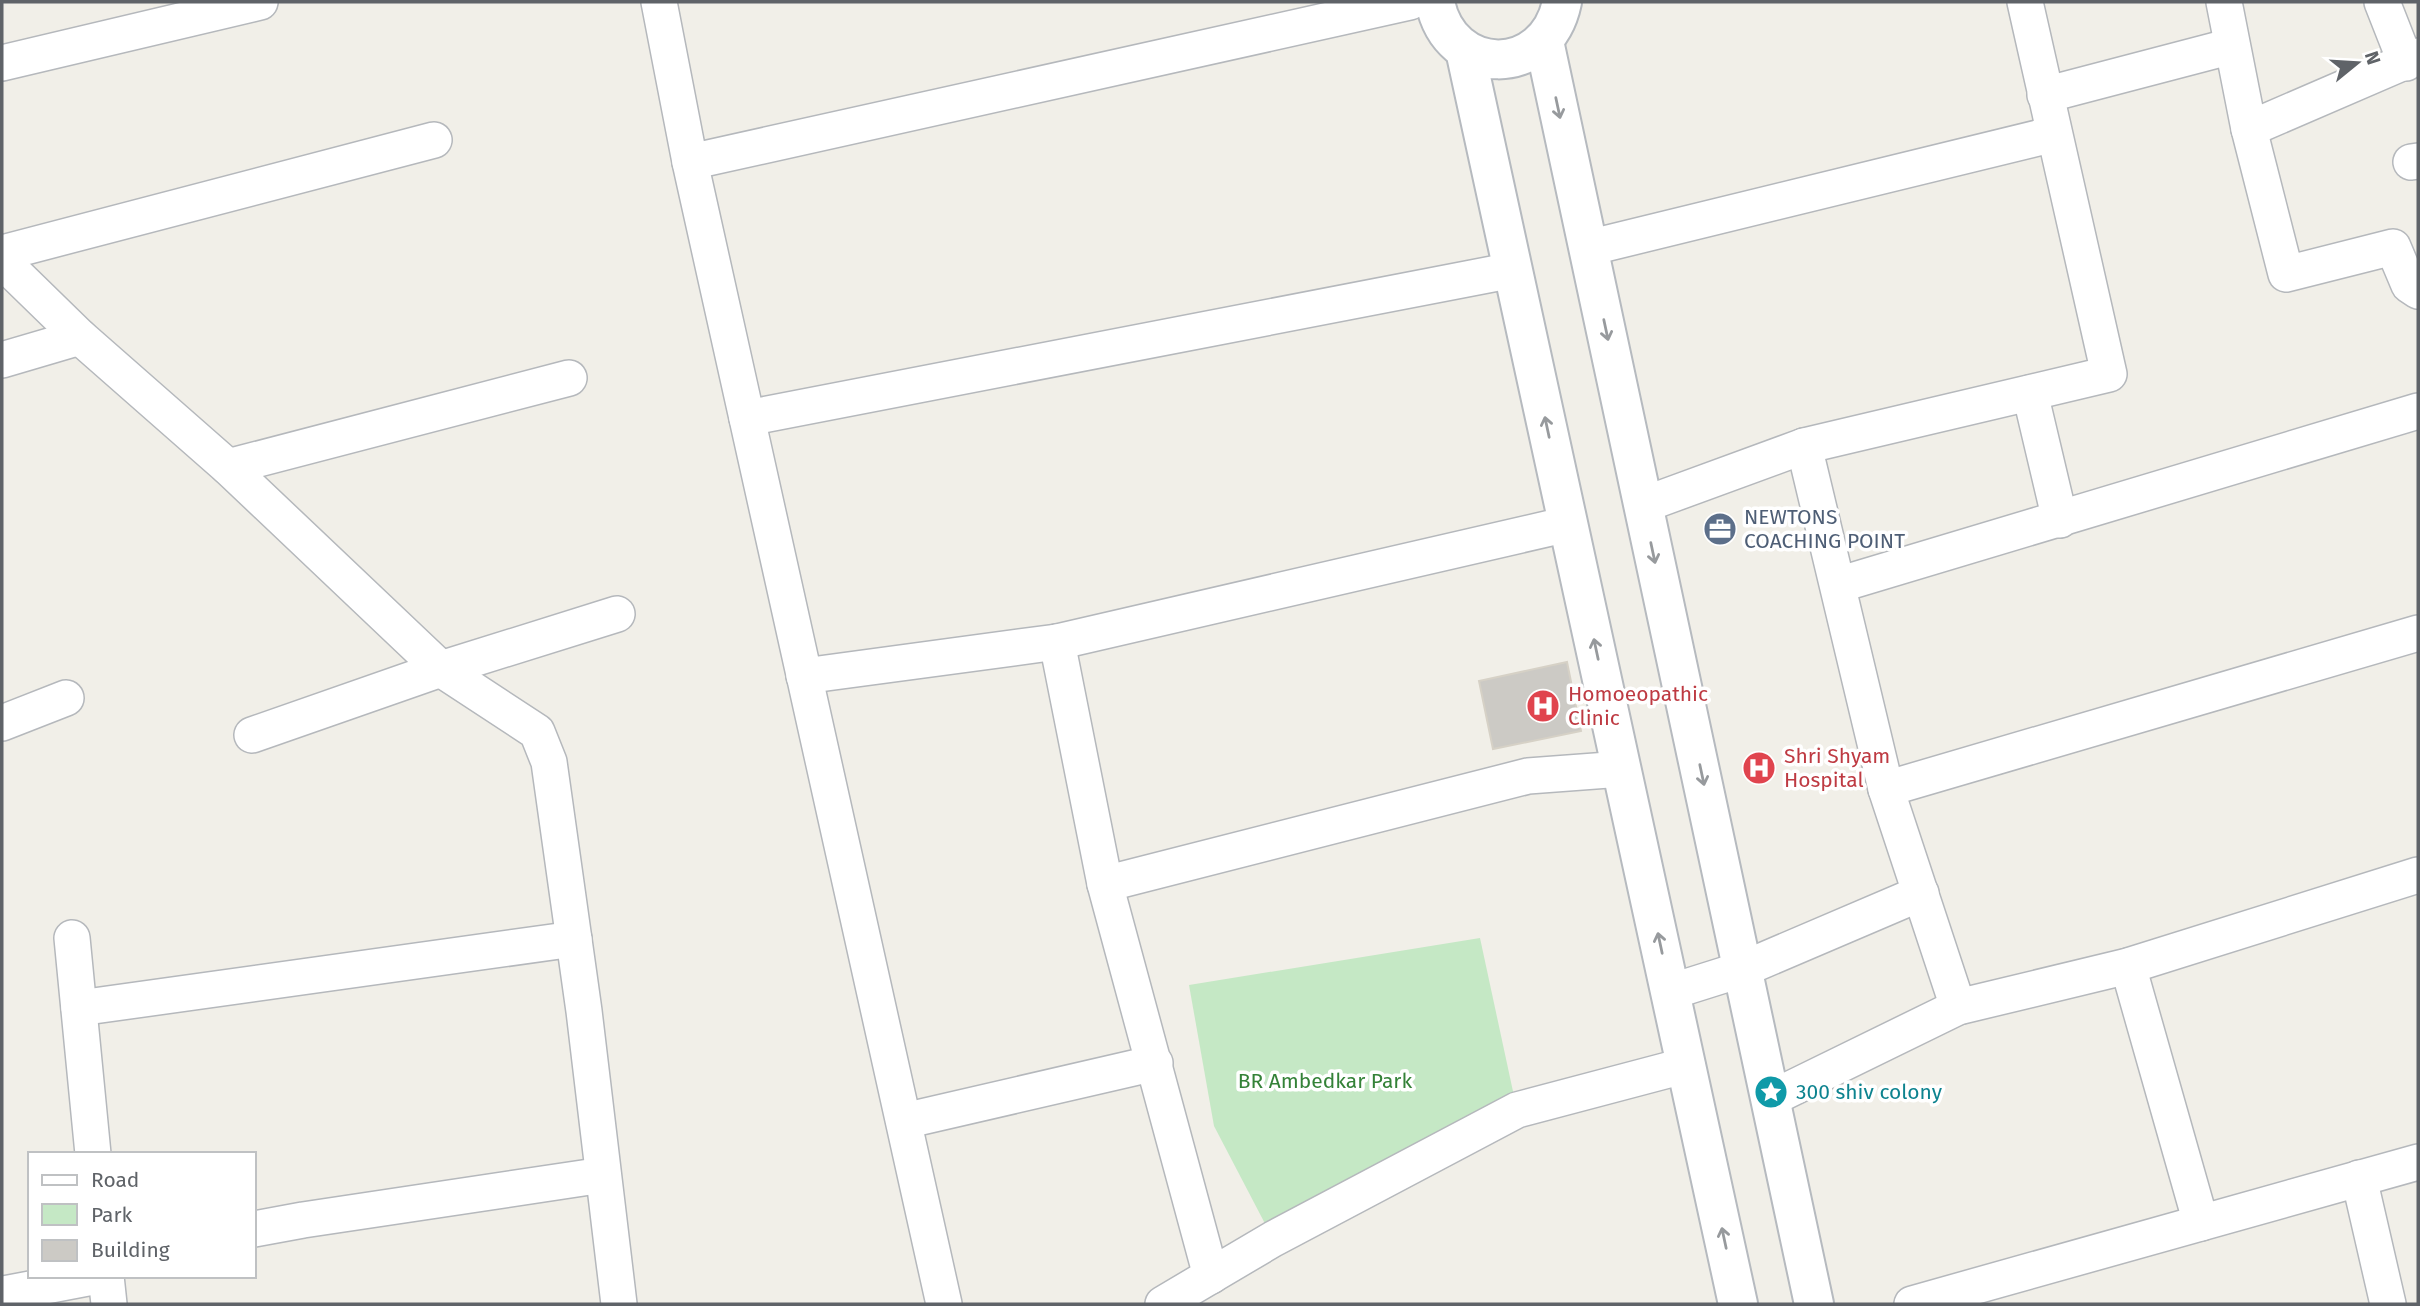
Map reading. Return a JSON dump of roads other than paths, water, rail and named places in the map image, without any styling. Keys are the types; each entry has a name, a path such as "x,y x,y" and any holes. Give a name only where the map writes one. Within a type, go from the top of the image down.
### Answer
{"street":[{"path":"2,63 260,2"},
{"path":"659,2 690,162 944,1304"},
{"path":"690,162 1410,2"},
{"path":"1435,2 1438,18 1448,36 1465,50 1485,58 1506,59 1527,53 1544,41 1556,24 1562,2"},
{"path":"1643,505 1804,446 2109,374 2025,2"},
{"path":"2224,2 2249,129 2286,274 2393,247 2409,285 2418,291"},
{"path":"2249,129 2412,59 2382,2"},
{"path":"1544,41 1814,1304"},
{"path":"2045,95 2232,46"},
{"path":"1465,50 1738,1304"},
{"path":"1588,248 2054,134"},
{"path":"2,253 434,140"},
{"path":"2,261 80,337 228,467 441,669 537,732 549,762 619,1304"},
{"path":"747,418 1513,270"},
{"path":"2,360 80,337"},
{"path":"228,467 569,378"},
{"path":"2030,393 2060,520"},
{"path":"1838,585 2418,411"},
{"path":"1804,446 1886,789 1958,1007"},
{"path":"804,676 1057,642 1568,524"},
{"path":"252,735 441,669 617,614"},
{"path":"1886,789 2418,633"},
{"path":"1057,642 1105,884 1211,1276"},
{"path":"2,723 66,698"},
{"path":"1105,884 1528,776 1622,769"},
{"path":"1770,1099 1958,1007 2129,966 2418,876"},
{"path":"1670,992 1744,969 1921,893"},
{"path":"72,937 93,1152"},
{"path":"79,1008 573,939"},
{"path":"2129,966 2201,1223"},
{"path":"904,1121 1155,1063"},
{"path":"1163,1304 1273,1239 1517,1110 1686,1065"},
{"path":"1912,1304 2418,1162"},
{"path":"256,1229 603,1175"},
{"path":"2358,1178 2388,1304"},
{"path":"4,1294 88,1278"},
{"path":"106,1278 109,1304"}],"place":[{"name":"NEWTONS COACHING POINT","path":"1720,529"},
{"name":"Homoeopathic Clinic","path":"1543,706"},
{"name":"Shri Shyam Hospital","path":"1759,768"},
{"name":"300 shiv colony","path":"1771,1092"}],"park label":[{"name":"BR Ambedkar Park","path":"1325,1081"}]}
